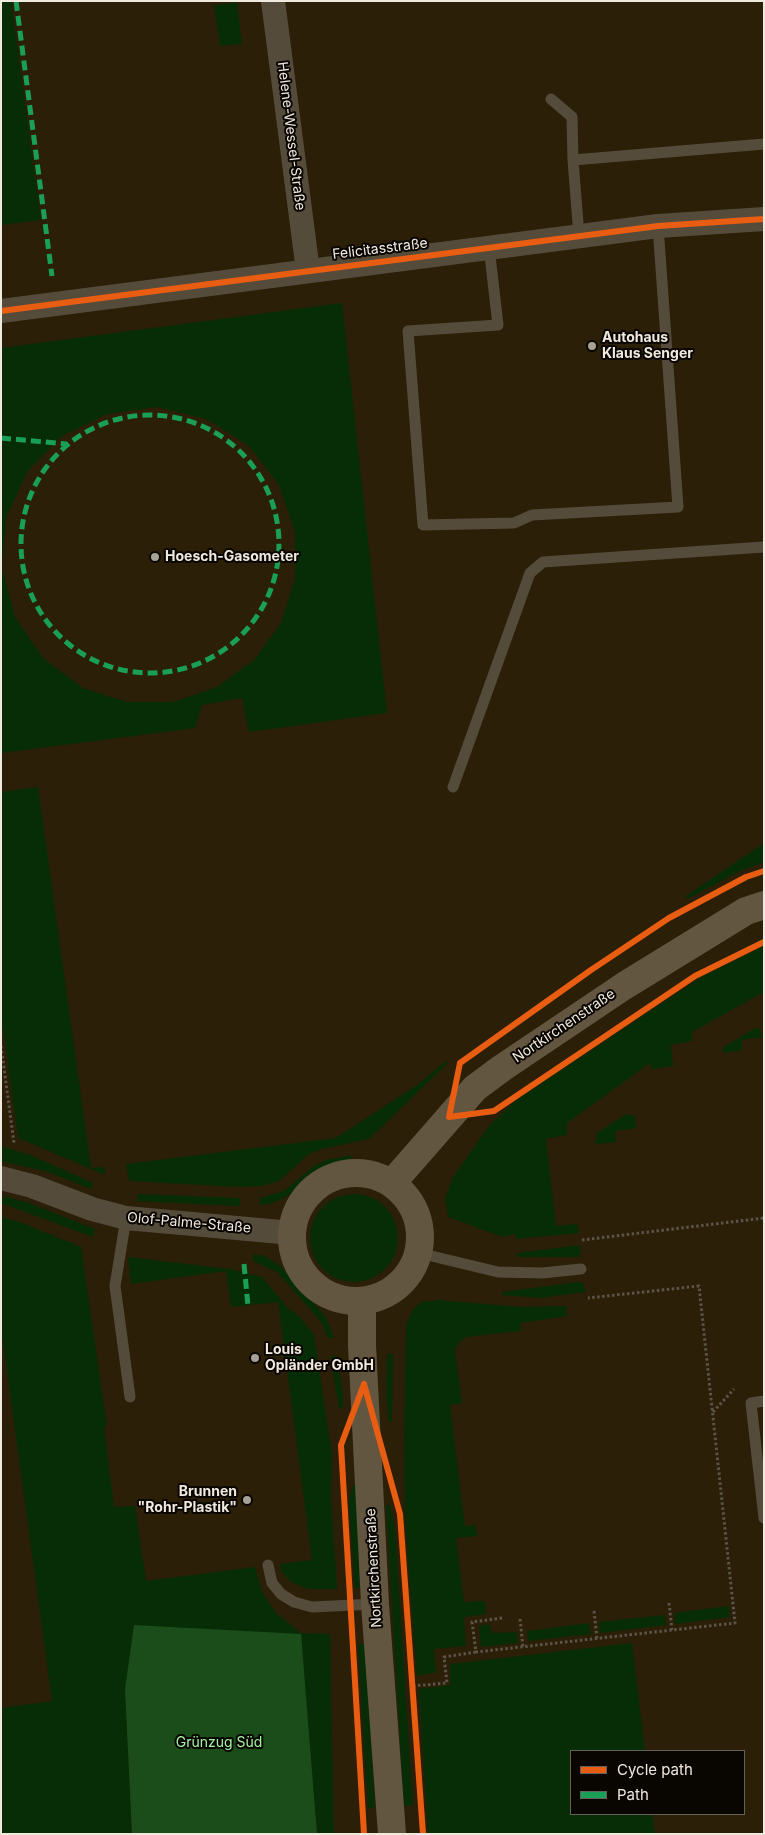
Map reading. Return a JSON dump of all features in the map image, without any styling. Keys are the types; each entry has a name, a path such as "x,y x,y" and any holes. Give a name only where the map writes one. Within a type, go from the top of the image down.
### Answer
{"main road":[{"name":"Nortkirchenstraße","path":"392,1183 475,1088 624,986 746,911 764,904"},
{"path":"355,1172 375,1175 392,1183 407,1196 417,1213 421,1233 419,1253 412,1271 399,1286 382,1297 362,1302 344,1301 326,1294 311,1283 300,1269 294,1251 292,1233 296,1214 305,1197 320,1184 337,1175 355,1172"},
{"name":"Nortkirchenstraße","path":"362,1302 362,1345 375,1604 392,1834"}],"street":[{"name":"Helene-Wessel-Straße","path":"273,1 308,271"},
{"name":"Felicitasstraße","path":"1,311 658,226 764,219"},
{"name":"Olof-Palme-Straße","path":"1,1178 32,1186 92,1209 126,1218 292,1233"}],"lane":[{"path":"551,99 572,117 573,160 579,236"},
{"path":"573,160 764,144"},
{"path":"490,248 498,325 408,331 423,525 514,523 532,514 678,507 658,226"},
{"path":"453,787 530,573 543,562 764,548"},
{"path":"126,1218 115,1286 130,1397"},
{"path":"419,1253 498,1272 542,1273 581,1269"},
{"path":"764,1401 751,1403 764,1518"},
{"path":"268,1565 272,1582 282,1594 294,1602 312,1606 375,1604"}],"path":[{"path":"1,1046 14,1143"},
{"path":"582,1240 764,1218"},
{"path":"413,1686 447,1682 444,1656 735,1623 699,1286 588,1298"},
{"path":"669,1603 672,1630"},
{"path":"594,1611 597,1639"},
{"path":"476,1652 472,1622 502,1618"},
{"path":"520,1619 523,1647"}],"shaded area":[{"path":"1,1 764,1 764,1834 1,1834"}],"green space":[{"path":"1,1 11,1 41,220 1,225"},
{"path":"237,3 242,44 220,46 214,5"},
{"path":"342,303 387,713 249,732 242,698 202,705 195,728 1,753 1,348","holes":["157,407 206,419 248,445 279,485 295,532 295,579 281,623 254,660 217,687 173,702 127,702 83,688 43,658 15,617 2,568 6,518 27,472 62,436 107,414"]},
{"path":"38,787 91,1168 104,1167 105,1175 18,1138 1,1012 1,792"},
{"path":"764,843 764,862 742,870 687,899 686,896"},
{"path":"764,946 764,992 692,1032 692,1041 671,1045 673,1066 652,1069 650,1063 567,1123 567,1135 546,1139 556,1226 577,1224 579,1233 516,1239 515,1234 502,1237 448,1217 445,1199 453,1177 489,1126 516,1100 701,977"},
{"path":"755,1028 759,1028 762,1037 742,1040 742,1050 724,1053 722,1051 724,1047"},
{"path":"446,1061 448,1063 369,1139 322,1149 309,1154 279,1181 262,1186 240,1187 129,1181 126,1164 336,1138 417,1085"},
{"path":"626,1114 635,1116 636,1128 615,1131 616,1142 595,1144 597,1133"},
{"path":"1,1146 33,1156 93,1183 91,1189 48,1172 1,1161"},
{"path":"351,1155 352,1163 328,1166 317,1172 288,1196 270,1204 259,1205 260,1198 284,1191 314,1166 326,1160"},
{"path":"138,1194 240,1198 240,1206 137,1201"},
{"path":"354,1194 371,1198 385,1207 394,1221 398,1238 394,1255 385,1269 371,1278 354,1282 337,1278 323,1269 314,1255 310,1238 314,1221 323,1207 337,1198"},
{"path":"4,1196 29,1203 95,1229 93,1237 1,1203"},
{"path":"1,1217 20,1222 81,1247 107,1426 104,1427 114,1507 135,1506 146,1581 255,1567 262,1592 276,1613 301,1633 330,1634 334,1834 317,1834 300,1634 125,1689 132,1834 1,1834 1,1708 52,1701 1,1327"},
{"path":"580,1245 581,1252 578,1257 517,1257 517,1253"},
{"path":"253,1254 265,1256 281,1266 326,1317 334,1338 327,1338 323,1325 309,1308 277,1272 253,1261"},
{"path":"128,1257 230,1269 262,1277 288,1308 301,1318 314,1335 332,1455 331,1497 337,1589 307,1589 291,1582 282,1573 280,1564 312,1560 278,1302 231,1307 226,1271 131,1284"},
{"path":"578,1282 583,1283 586,1292 539,1298 502,1295 502,1292"},
{"path":"438,1300 521,1307 566,1306 567,1316 521,1323 521,1331 466,1337 459,1342 455,1351 462,1403 450,1405 465,1526 476,1525 477,1536 456,1538 464,1602 485,1601 486,1614 464,1617 466,1646 434,1649 436,1672 417,1676 405,1518 406,1325 412,1311 421,1302"},
{"path":"387,1354 393,1354 392,1422 389,1422 386,1396"},
{"path":"330,1356 337,1356 343,1408 339,1408"},
{"path":"356,1485 362,1588 355,1588 349,1501 352,1486"},
{"path":"386,1505 390,1505 395,1529 413,1805 404,1806"},
{"path":"729,1606 730,1617 675,1624 674,1613"},
{"path":"665,1615 666,1625 600,1633 599,1622"},
{"path":"589,1623 591,1634 528,1641 527,1631"},
{"path":"489,1624 493,1633 517,1632 518,1643 481,1647 479,1626"},
{"name":"Grünzug Süd","path":"134,1625 301,1634 317,1834 132,1834 125,1689"},
{"path":"632,1643 645,1750 570,1750 570,1815 653,1815 655,1834 428,1834 419,1689 450,1685 450,1664"},
{"path":"358,1644 365,1644 375,1808 368,1808"}],"marked path":[{"path":"16,1 52,276"},
{"path":"137,415 163,415 188,420 211,430 232,444 250,462 264,483 274,506 279,531 279,544 279,557 274,582 264,605 250,626 232,644 211,658 188,668 163,673 137,673 112,668 89,658 68,644 50,626 36,605 26,582 21,557 21,531 26,506 36,483 50,462 68,444 89,430 112,420 137,415"},
{"path":"1,438 67,444"},
{"path":"244,1264 248,1306"}],"cycle path":[{"path":"1,311 658,226 764,219"},
{"path":"764,871 746,877 669,918 591,970 460,1063 449,1117 494,1111 695,976 764,942"},
{"path":"364,1384 400,1514 423,1834"},
{"path":"364,1384 341,1445 364,1834"}],"place":[{"name":"Autohaus Klaus Senger","path":"592,346"},
{"name":"Hoesch-Gasometer","path":"155,557"},
{"name":"Louis Opländer GmbH","path":"255,1358"},
{"name":"Brunnen \"Rohr-Plastik\"","path":"247,1500"}]}
